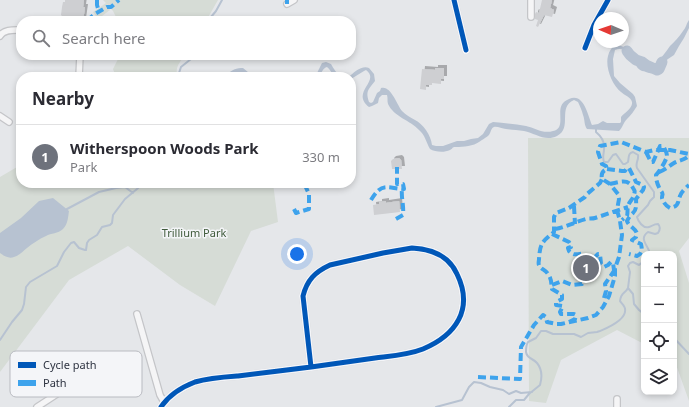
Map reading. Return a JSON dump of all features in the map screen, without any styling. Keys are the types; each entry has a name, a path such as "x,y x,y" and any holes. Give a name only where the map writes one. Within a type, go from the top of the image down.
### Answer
{"street":[{"path":"287,4 294,0"},
{"path":"454,0 466,50"},
{"path":"531,0 531,17"},
{"path":"585,48 594,25 608,0"},
{"path":"0,36 2,33 16,30"},
{"path":"79,72 80,60"},
{"path":"0,116 9,122"},
{"path":"163,405 172,395 184,387 200,381 223,377 311,367 404,354 422,349 436,342 447,334 460,317 464,307 464,295 462,284 455,268 437,253 430,250 412,248 344,261 330,265 314,274 309,280 303,296 311,367"},
{"path":"137,314 163,405"},
{"path":"37,407 52,397"},
{"path":"617,399 617,407"}],"green space":[{"path":"103,0 218,0 209,16 116,16"},
{"path":"106,3 110,10 102,16 96,16 93,12"},
{"path":"118,60 182,60 177,68 177,72 114,72 113,69"},
{"path":"528,138 689,138 689,238 679,251 689,283 689,401 677,367 677,251 641,251 641,342 617,330 561,360 546,403 529,401"},
{"name":"Trillium Park","path":"16,168 16,188 274,188 278,222 251,231 215,306 180,285 128,246 69,280 16,351 10,351 10,359 0,372 0,177"}],"water":[{"path":"689,20 689,28 684,38 674,55 663,63 660,73 649,73 642,71 630,60 624,50 615,50 613,59 614,76 633,94 637,106 619,131 587,129 578,102 574,100 566,107 565,123 562,132 553,138 544,138 524,131 494,127 488,136 477,143 454,147 445,152 430,149 423,134 394,112 388,104 387,95 382,95 379,98 378,103 369,107 364,102 363,96 369,83 370,74 366,70 356,76 355,72 366,67 369,68 374,74 375,81 369,88 368,93 369,102 373,102 381,88 388,89 402,111 421,124 426,130 432,145 443,146 457,141 478,138 483,134 489,124 493,122 526,126 542,131 553,131 559,126 560,109 562,105 565,101 574,98 578,99 585,106 592,125 603,121 607,123 620,123 621,117 630,108 632,102 629,97 618,89 610,76 607,60 608,54 612,48 625,48 645,66 651,69 656,69 656,64 685,29"},
{"path":"326,62 331,64 336,72 331,72 327,67 322,72 318,72 322,63"},
{"path":"243,68 248,72 230,72"},
{"path":"53,198 69,211 65,227 59,232 41,239 12,258 0,253 0,233 21,218 39,201"}],"building":[{"path":"65,0 84,0 84,16 62,16 63,2 65,2"},
{"path":"542,0 552,0 550,8 554,10 552,17 544,15 538,27 536,26 538,20 535,19 535,14 536,12 539,13"},
{"path":"435,68 444,68 444,79 441,79 441,84 432,83 432,85 426,85 426,90 420,89 422,69 435,70"},
{"path":"399,158 401,160 402,169 392,169 391,161"},
{"path":"386,201 386,203 399,201 400,212 374,215 373,205"}],"waterway":[{"path":"212,16 222,0"},
{"path":"627,51 636,60 657,70 662,62"},
{"path":"179,72 181,67 190,60"},
{"path":"596,129 596,132 601,138 604,146 604,162 608,162 613,155 616,154 623,164 625,164 628,162 629,154 633,152 638,155 636,165 637,168 654,192 654,197 637,217 645,227 655,224 660,226 658,233 655,234 648,232 644,237 649,251"},
{"path":"67,209 99,192 116,188"},
{"path":"126,188 133,193"},
{"path":"0,340 22,310 26,287 30,282 57,266 64,252 71,243 74,242 79,248 86,250 89,240 97,235 102,227 112,223 113,215 125,199 138,188"},
{"path":"509,407 516,400 524,400 540,385 541,371 537,363 529,357 526,352 528,342 536,338 541,331 546,331 553,334 574,334 581,337 588,333 600,331 616,323 625,313 625,308 620,301 621,296 628,288 630,272 628,266 633,262 639,265 641,263"},
{"path":"628,288 633,294 634,304 641,312"},
{"path":"677,341 689,354"},
{"path":"436,407 462,400 469,387 474,382 503,390 509,394 516,391 521,393 532,392"}],"marked path":[{"path":"97,0 99,12"},
{"path":"93,16 107,7 111,7 119,0"},
{"path":"478,377 520,379 521,347 534,325 543,315 546,317 547,322 557,324 588,318 596,315 603,307 609,296 615,276 615,268 619,257 622,235 617,210 619,199 618,194 610,184 602,179 602,173 607,169 606,166 602,164 598,152 600,146 621,142 646,152 654,150 670,150 689,154"},
{"path":"646,152 651,162 653,162 660,146 663,146 666,151 666,158 656,175 656,179 663,194 662,199 667,206 670,208 677,205 681,193 689,185"},
{"path":"659,172 689,156"},
{"path":"371,200 382,188 389,187 404,189 403,184 397,184 397,167"},
{"path":"607,169 625,171 629,168 636,182 644,187 636,199 635,210 627,221 637,234 632,240 641,244 642,251 637,256 629,254"},
{"path":"569,322 575,319 576,315 561,314 560,312 563,306 556,305 556,302 562,299 562,295 552,289 549,276 540,266 540,249 544,241 554,232 554,217 556,213 569,208 585,197 600,183 602,179"},
{"path":"610,184 626,182 629,183 634,190 635,193 629,203 627,216 622,220"},
{"path":"294,209 296,213 309,209 309,194 306,188"},
{"path":"396,219 403,215 402,189"},
{"path":"574,206 575,224"},
{"path":"555,229 628,207"},
{"path":"552,234 569,242 571,247 568,248 571,253 584,254 584,256"},
{"path":"552,285 562,281 572,285 582,284 587,273 587,266 598,254 600,254 601,264 604,267 611,262 613,263 614,270"},
{"path":"604,298 606,291 605,284 614,271"}],"cycle path":[{"path":"454,0 466,50"},
{"path":"585,48 594,25 608,0"},
{"path":"412,248 426,250 439,255 449,262 454,268 462,287 464,299 459,319 453,328 435,343 411,353 311,367 303,296 312,277 330,265 412,248"},
{"path":"161,407 176,392 195,382 216,378 311,367"}],"place":[{"name":"Witherspoon Woods Park","path":"586,268"}]}
